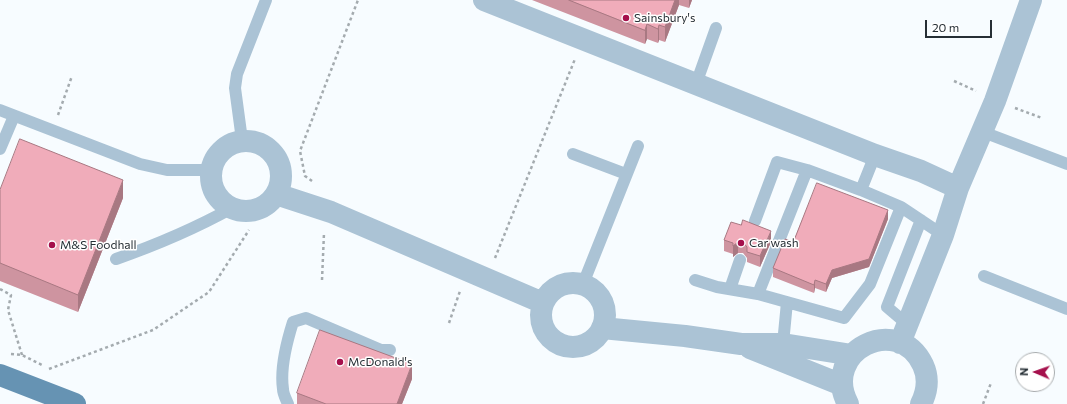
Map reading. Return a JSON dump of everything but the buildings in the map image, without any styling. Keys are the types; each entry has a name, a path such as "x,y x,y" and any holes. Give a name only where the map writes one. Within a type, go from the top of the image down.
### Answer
{"main road":[{"path":"0,374 75,404"}],"street":[{"path":"484,0 875,155 921,171 958,188"},
{"path":"845,395 842,374 852,355 862,346 874,341 887,340 903,333 943,234 958,188 995,101 1030,0"},
{"path":"242,140 253,141 263,145 272,152 278,161 281,172 280,183 276,194 270,202 252,211 242,211 232,208 222,202 215,193 211,182 211,170 214,159 221,150 242,140"},
{"path":"276,194 331,212 543,303"},
{"path":"570,282 583,284 592,289 600,297 604,307 605,318 602,328 596,337 588,343 578,346 568,346 558,343 550,337 543,327 541,315 543,303 549,292 559,286 570,282"},
{"path":"602,328 685,336 741,344 783,344 852,355"},
{"path":"903,333 911,349 920,359 925,370 927,383 925,396 921,404"},
{"path":"741,344 845,395"}],"lane":[{"path":"242,140 235,88 237,74 266,0"},
{"path":"696,84 716,28"},
{"path":"0,110 140,164 167,170 211,170"},
{"path":"0,149 14,116"},
{"path":"983,132 1067,164"},
{"path":"583,284 638,146"},
{"path":"573,154 626,174"},
{"path":"861,190 875,155"},
{"path":"755,221 777,162 807,170 901,207 943,234"},
{"path":"758,294 807,170"},
{"path":"695,280 717,287 758,294 844,318 870,284 901,207"},
{"path":"116,259 151,246 206,222 232,208"},
{"path":"903,333 887,308 921,220"},
{"path":"730,289 740,260"},
{"path":"984,276 1067,309"},
{"path":"783,344 787,302"},
{"path":"288,404 283,390 284,359 288,337 293,322 306,318 381,350 390,350"}],"path":[{"path":"318,185 305,176 300,151 358,0"},
{"path":"487,278 583,40"},
{"path":"52,131 72,76"},
{"path":"995,101 1042,118"},
{"path":"322,280 324,229 331,212"},
{"path":"8,354 22,355 49,369 153,330 209,292 249,230"},
{"path":"449,323 462,287"},
{"path":"0,289 11,295 8,310 22,355"},
{"path":"983,404 991,383"}],"place":[{"name":"Sainsbury's","path":"626,18"},
{"name":"Car wash","path":"741,243"},
{"name":"M&S Foodhall","path":"52,245"},
{"name":"McDonald's","path":"340,362"}]}
